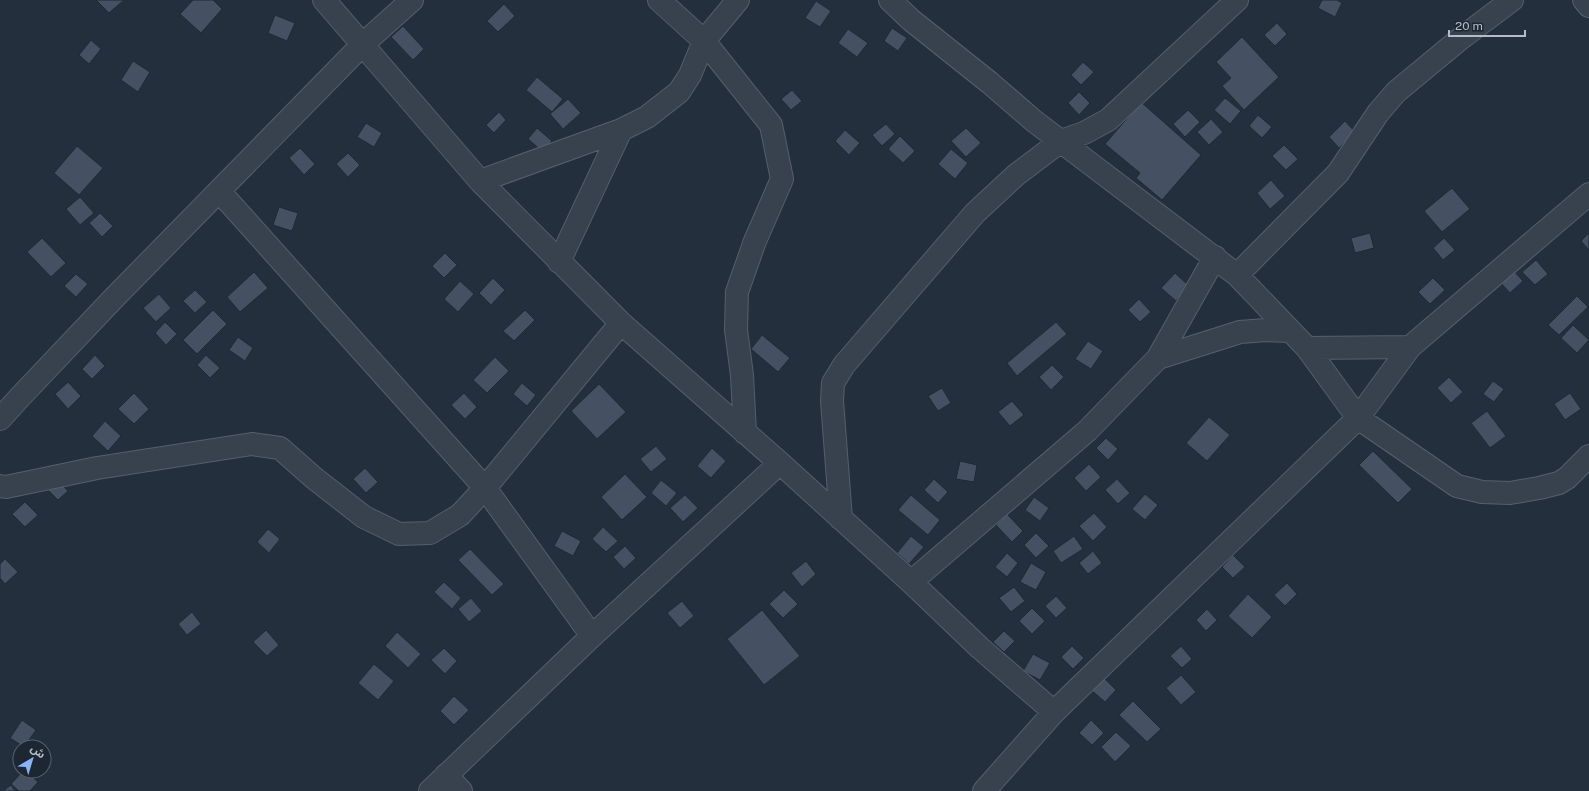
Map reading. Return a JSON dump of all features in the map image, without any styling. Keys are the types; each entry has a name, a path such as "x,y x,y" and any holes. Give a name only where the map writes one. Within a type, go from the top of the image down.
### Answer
{"street":[{"path":"324,0 480,181 621,323 780,463 911,582 980,648 1054,712"},
{"path":"0,419 106,306 363,44 412,0"},
{"path":"659,0 704,41 771,125 782,179 754,241 737,292 736,330 742,375 745,433"},
{"path":"480,181 621,130 647,117 679,92 690,75 704,41 738,0"},
{"path":"890,0 911,20 1060,142 1237,275 1307,348 1358,418 1457,486 1482,492 1510,493 1539,488 1559,483 1567,478 1589,456"},
{"path":"841,519 832,383 844,365 976,213 1016,175 1060,142 1084,133 1108,120 1237,0"},
{"path":"1237,275 1338,173 1378,113 1396,92 1460,39 1512,0"},
{"path":"1584,0 1589,6"},
{"path":"559,262 621,130"},
{"path":"219,191 485,488 592,636"},
{"path":"984,791 1054,712 1358,418 1410,347 1589,194"},
{"path":"911,582 1087,431 1158,358 1215,257"},
{"path":"0,486 6,487 97,468 252,444 280,448 314,478 364,517 399,534 430,533 460,515 485,488 621,323"},
{"path":"1158,358 1240,332 1266,330 1290,331"},
{"path":"1307,348 1410,347"},
{"path":"430,791 592,636 780,463"},
{"path":"446,775 461,791"}],"building":[{"path":"96,0 124,0 109,13"},
{"path":"193,0 213,0 222,9 201,33 180,14"},
{"path":"1322,0 1337,0 1342,3 1335,17 1318,8"},
{"path":"816,1 831,11 820,27 805,18"},
{"path":"504,4 515,16 498,32 487,21"},
{"path":"275,15 295,23 287,41 268,33"},
{"path":"1277,23 1287,34 1275,46 1264,35"},
{"path":"403,26 424,49 413,60 391,37"},
{"path":"892,28 907,38 898,51 884,41"},
{"path":"848,29 868,43 857,57 838,43"},
{"path":"1242,37 1279,77 1244,110 1222,86 1231,78 1216,62"},
{"path":"91,40 101,49 89,64 79,55"},
{"path":"133,61 150,72 138,92 121,80"},
{"path":"1083,62 1094,72 1081,85 1071,75"},
{"path":"537,77 563,99 552,112 526,90"},
{"path":"792,90 802,101 791,110 781,99"},
{"path":"1079,92 1090,103 1079,115 1068,103"},
{"path":"1225,98 1241,111 1230,124 1214,110"},
{"path":"568,99 581,113 563,129 550,114"},
{"path":"1141,102 1201,155 1162,200 1136,178 1140,173 1105,144"},
{"path":"1188,110 1200,122 1185,137 1173,124"},
{"path":"499,112 506,120 494,133 486,125"},
{"path":"1258,115 1272,127 1262,138 1249,126"},
{"path":"1211,119 1223,132 1209,145 1197,132"},
{"path":"1345,121 1356,133 1339,148 1329,137"},
{"path":"366,123 382,133 374,147 357,137"},
{"path":"886,124 895,134 882,146 872,135"},
{"path":"537,128 552,141 543,152 528,139"},
{"path":"966,128 981,143 966,157 951,141"},
{"path":"845,130 860,143 849,155 835,141"},
{"path":"900,136 915,151 903,163 888,149"},
{"path":"1284,145 1298,159 1286,170 1272,156"},
{"path":"77,146 103,168 79,195 54,173"},
{"path":"300,148 315,164 304,175 289,158"},
{"path":"951,149 968,163 955,179 938,164"},
{"path":"348,153 360,165 348,177 336,164"},
{"path":"1271,180 1285,196 1270,209 1257,193"},
{"path":"1452,188 1470,209 1442,232 1424,211"},
{"path":"80,197 94,213 80,225 66,209"},
{"path":"279,207 298,213 292,231 273,225"},
{"path":"100,213 113,226 102,237 89,223"},
{"path":"1370,233 1374,248 1355,253 1351,238"},
{"path":"1589,233 1589,250 1581,241"},
{"path":"42,238 66,263 51,277 27,252"},
{"path":"1444,238 1455,250 1443,260 1433,248"},
{"path":"445,253 457,265 444,278 432,266"},
{"path":"1536,260 1548,274 1535,285 1522,272"},
{"path":"1513,270 1523,281 1510,293 1500,282"},
{"path":"254,272 268,288 240,312 227,297"},
{"path":"1175,273 1189,286 1176,301 1161,288"},
{"path":"76,274 88,284 76,297 64,286"},
{"path":"493,278 505,290 491,305 479,293"},
{"path":"1433,278 1445,290 1430,304 1418,292"},
{"path":"460,281 474,294 458,312 444,299"},
{"path":"195,290 207,302 195,313 183,301"},
{"path":"159,294 171,308 156,322 143,308"},
{"path":"1577,296 1588,307 1559,335 1548,325"},
{"path":"1139,299 1151,312 1140,322 1128,310"},
{"path":"213,310 227,324 197,354 183,340"},
{"path":"525,310 535,320 514,341 503,331"},
{"path":"165,322 177,334 166,345 155,333"},
{"path":"1056,322 1067,334 1017,376 1007,363"},
{"path":"1573,325 1589,340 1577,353 1561,338"},
{"path":"762,335 790,358 778,372 751,349"},
{"path":"238,337 253,348 245,361 229,350"},
{"path":"1088,341 1103,351 1091,369 1075,359"},
{"path":"95,355 105,366 92,379 82,369"},
{"path":"206,355 220,368 210,378 197,365"},
{"path":"495,357 509,371 487,393 473,380"},
{"path":"1052,365 1064,377 1051,390 1039,377"},
{"path":"1449,377 1463,392 1451,403 1437,388"},
{"path":"1493,381 1504,389 1494,402 1483,394"},
{"path":"68,382 81,396 68,409 55,394"},
{"path":"522,383 536,395 527,406 513,394"},
{"path":"599,384 626,412 597,439 571,411"},
{"path":"942,388 951,403 938,411 928,396"},
{"path":"134,393 149,409 134,424 118,409"},
{"path":"464,393 477,407 465,419 451,405"},
{"path":"1570,393 1581,409 1565,420 1554,404"},
{"path":"1012,401 1024,415 1010,426 998,412"},
{"path":"1487,411 1506,436 1490,448 1471,423"},
{"path":"1209,417 1230,435 1207,461 1186,443"},
{"path":"105,421 121,436 108,451 92,436"},
{"path":"1106,438 1118,449 1108,460 1096,448"},
{"path":"656,446 667,459 651,472 640,459"},
{"path":"712,448 726,461 711,478 697,466"},
{"path":"1373,451 1412,489 1398,503 1359,465"},
{"path":"960,461 977,465 974,482 956,479"},
{"path":"1089,464 1101,477 1086,491 1074,478"},
{"path":"365,468 378,482 366,493 353,479"},
{"path":"625,474 647,497 622,520 601,497"},
{"path":"56,478 68,491 58,500 46,488"},
{"path":"934,479 948,492 938,503 924,490"},
{"path":"1117,479 1130,493 1118,504 1105,490"},
{"path":"661,480 677,493 666,506 651,493"},
{"path":"1145,494 1158,505 1145,520 1132,509"},
{"path":"685,495 698,508 683,522 670,508"},
{"path":"911,495 940,520 928,535 898,510"},
{"path":"1034,497 1049,508 1040,521 1025,510"},
{"path":"25,502 38,515 25,527 12,514"},
{"path":"1094,513 1107,527 1093,541 1079,526"},
{"path":"1007,514 1023,531 1012,542 996,525"},
{"path":"603,527 618,541 606,552 592,539"},
{"path":"268,529 280,539 269,553 257,542"},
{"path":"562,531 581,541 573,556 554,546"},
{"path":"1036,533 1049,546 1036,558 1024,545"},
{"path":"911,536 924,547 909,564 897,553"},
{"path":"1074,536 1083,549 1061,563 1053,551"},
{"path":"625,546 636,558 624,569 613,557"},
{"path":"470,549 504,584 492,595 458,560"},
{"path":"1093,551 1102,563 1088,574 1079,563"},
{"path":"1007,553 1018,563 1007,577 995,567"},
{"path":"1233,555 1245,567 1233,578 1222,567"},
{"path":"5,559 18,572 5,584 0,578 0,564"},
{"path":"806,561 816,574 802,587 791,573"},
{"path":"1031,563 1046,572 1036,590 1020,582"},
{"path":"444,582 461,598 452,609 434,592"},
{"path":"1287,583 1297,594 1285,606 1274,595"},
{"path":"1014,587 1025,601 1011,612 999,598"},
{"path":"784,590 798,604 783,618 769,604"},
{"path":"1248,594 1272,617 1252,638 1228,616"},
{"path":"1056,596 1067,608 1056,618 1045,606"},
{"path":"471,598 482,611 469,622 458,609"},
{"path":"682,601 694,616 680,628 667,613"},
{"path":"1032,608 1045,621 1032,634 1019,621"},
{"path":"1207,609 1217,620 1206,631 1196,620"},
{"path":"762,610 800,656 764,685 727,639"},
{"path":"192,612 201,624 187,635 178,624"},
{"path":"266,630 279,645 267,656 253,642"},
{"path":"1004,631 1015,641 1004,652 993,642"},
{"path":"397,632 421,654 408,668 385,646"},
{"path":"1072,646 1084,658 1073,669 1061,657"},
{"path":"1181,646 1192,659 1182,668 1170,656"},
{"path":"444,648 457,661 445,674 431,660"},
{"path":"1033,654 1050,663 1040,680 1023,671"},
{"path":"374,664 394,681 378,700 358,683"},
{"path":"1181,675 1196,692 1181,705 1166,688"},
{"path":"1103,677 1116,690 1105,702 1091,690"},
{"path":"454,696 469,710 454,725 440,711"},
{"path":"1133,701 1161,729 1147,742 1119,715"},
{"path":"22,720 36,730 30,739 10,738"},
{"path":"1091,720 1104,733 1092,745 1079,733"},
{"path":"1116,732 1131,746 1115,762 1101,747"},
{"path":"16,779 35,779 38,782 30,791 19,791 11,784"},
{"path":"11,785 15,791 3,791"}]}
